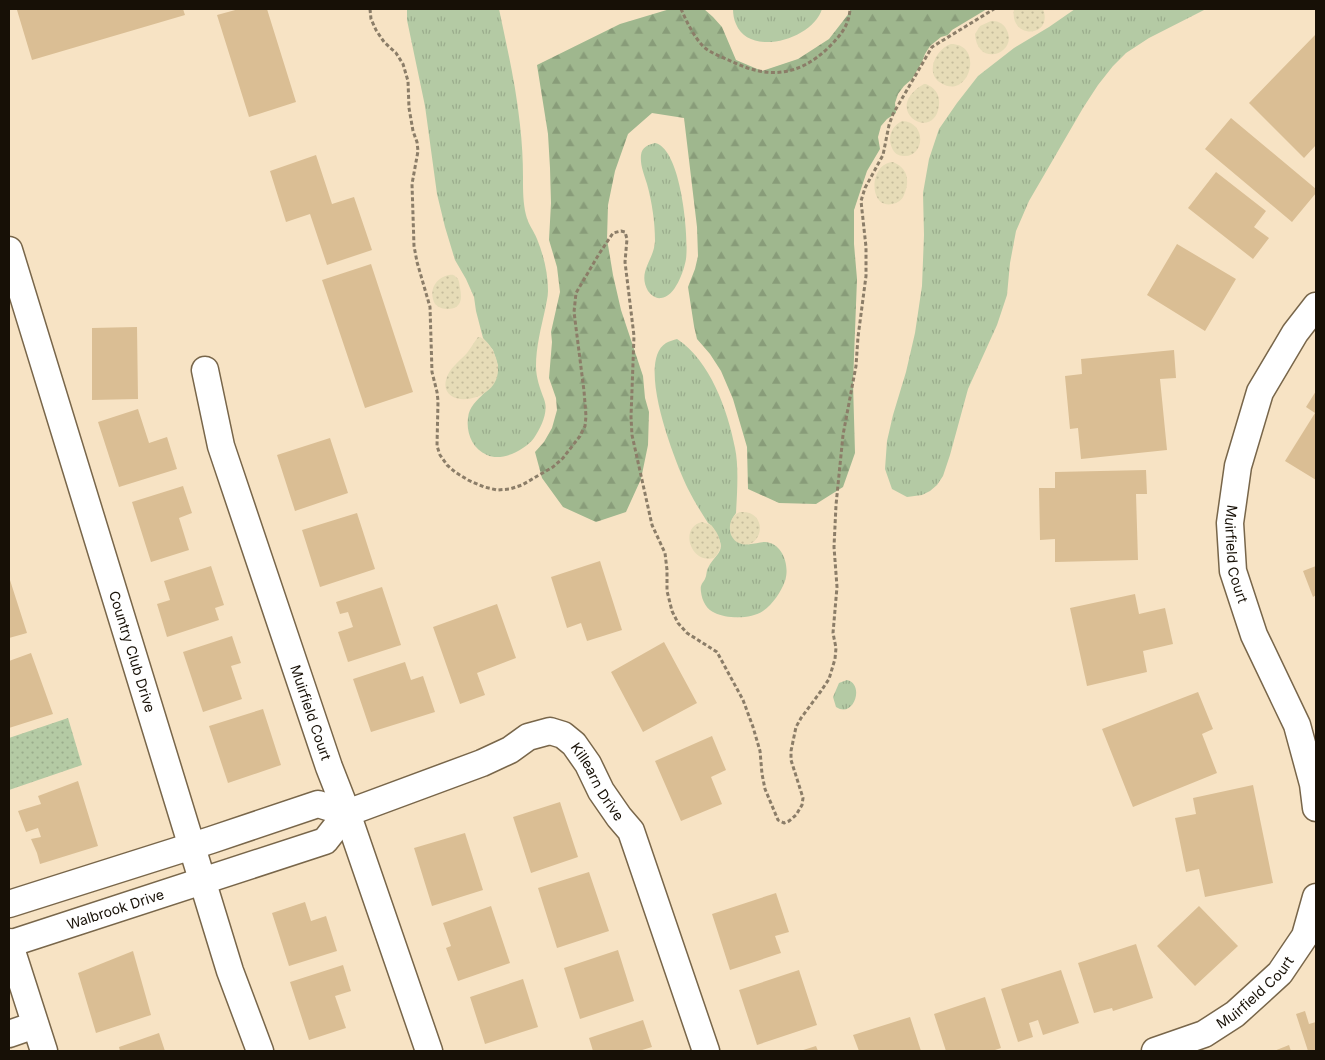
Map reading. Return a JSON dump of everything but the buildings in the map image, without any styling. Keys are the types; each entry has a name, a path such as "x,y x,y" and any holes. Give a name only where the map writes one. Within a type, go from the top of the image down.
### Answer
{"street":[{"name":"Country Club Drive","path":"9,250 191,846 212,877 230,971 260,1051"},
{"name":"Muirfield Court","path":"1316,306 1295,333 1260,392 1238,466 1230,524 1233,571 1254,635 1297,725 1313,784 1316,808"},
{"name":"Muirfield Court","path":"205,370 221,446 329,767 429,1051"},
{"name":"Killearn Drive","path":"347,814 482,763 510,750 528,737 550,731 563,735 574,744 588,764 601,791 631,831 706,1051"},
{"path":"9,904 318,804 347,814 325,841 212,877"},
{"name":"Walbrook Drive","path":"9,943 212,877"},
{"path":"73,884 83,920"},
{"name":"Muirfield Court","path":"1155,1051 1204,1034 1235,1014 1280,973 1305,936 1315,906"},
{"path":"9,943 44,1051"},
{"path":"9,1034 35,1025"}],"path":[{"path":"370,9 371,19 376,30 403,64 408,81 409,108 418,151 412,184 414,246 430,307 432,372 438,401 437,446 440,455 448,465 462,476 484,487 498,490 510,489 553,467 571,448 585,426 586,416 574,312 576,293 613,233 626,232 625,262 634,336 632,435 652,525 664,553 667,570 667,591 672,611 678,623 687,632 717,652 739,693 760,750 765,789 778,820 784,823 790,821 802,805 802,798 791,760 796,728 801,718 829,680 835,659 836,648 833,633 837,587 834,547 836,505 843,435 856,366 866,276 866,247 861,201 865,188 883,155 889,124 893,114 932,47 994,9"},
{"path":"681,9 692,31 705,47 723,58 746,68 765,73 784,72 804,66 816,58 839,37 846,27 850,9"}],"green space":[{"path":"407,9 499,9 518,110 522,144 525,210 544,258 548,291 536,366 537,379 546,409 544,419 534,438 525,447 506,456 493,457 487,455 477,449 469,434 470,410 488,387 498,366 493,350 483,338 474,297 455,260 445,227 437,194 425,106 407,20"},
{"path":"670,9 704,9 722,27 736,60 762,71 798,59 829,39 850,12 850,9 987,9 952,30 948,35 941,37 930,46 912,79 898,94 895,103 896,113 881,126 878,137 880,149 867,171 854,210 857,279 853,383 855,453 843,487 816,504 779,503 748,489 747,447 733,399 721,371 697,339 694,326 688,287 698,256 697,227 684,118 652,113 628,134 615,171 608,205 607,239 621,310 643,376 645,398 649,412 648,445 641,479 626,512 596,522 563,507 542,478 535,452 544,442 552,428 557,410 556,398 549,378 551,332 560,292 557,267 549,240 551,203 548,134 537,65 620,24"},
{"path":"733,9 822,9 816,20 807,29 795,36 767,42 754,40 743,34 735,22"},
{"path":"1075,9 1206,9 1149,38 1126,53 1098,85 1083,108 1029,201 1016,231 1007,295 997,325 968,389 943,476 930,491 922,495 907,497 892,489 885,469 887,441 915,333 922,286 923,193 929,159 939,129 978,76 1014,48"},
{"path":"655,143 664,148 677,176 684,214 687,248 685,264 678,283 666,297 659,298 648,291 644,278 654,248 655,234 652,205 642,170 641,159 644,148"},
{"path":"677,339 689,348 708,373 728,418 737,463 736,513 731,523 731,533 741,543 771,543 781,551 786,562 785,581 779,593 767,608 753,616 733,617 712,612 704,602 702,595 701,586 706,578 707,569 719,553 721,545 682,476 668,437 656,391 655,370 658,354 666,343"},
{"path":"847,680 855,688 855,700 848,708 842,709 836,707 833,697 839,683"},
{"path":"68,718 82,765 9,790 9,738"}],"sand":[{"path":"1014,9 1043,9 1045,19 1042,26 1037,30 1024,30 1018,26 1014,19"},
{"path":"991,21 1002,24 1009,36 1008,44 1004,50 990,54 983,52 978,45 975,34 980,26"},
{"path":"951,44 961,46 968,53 970,61 965,79 959,84 951,86 941,83 936,79 933,68 937,56"},
{"path":"924,84 934,90 939,98 939,105 935,116 929,122 913,119 908,112 907,104 912,94"},
{"path":"902,121 916,127 919,133 919,146 911,155 898,155 891,144 891,132"},
{"path":"893,162 905,171 907,180 906,190 898,202 884,204 875,193 874,185 879,170 885,164"},
{"path":"449,275 454,275 458,279 461,299 456,307 445,309 435,304 432,294 437,282"},
{"path":"478,337 488,343 496,358 498,373 493,385 485,393 474,398 462,399 453,397 446,390 447,376"},
{"path":"740,512 750,513 756,517 759,524 758,537 753,542 747,544 736,541 730,532 732,518"},
{"path":"702,522 711,525 719,537 720,546 714,558 699,556 690,544 689,537 691,531 695,525"}]}
